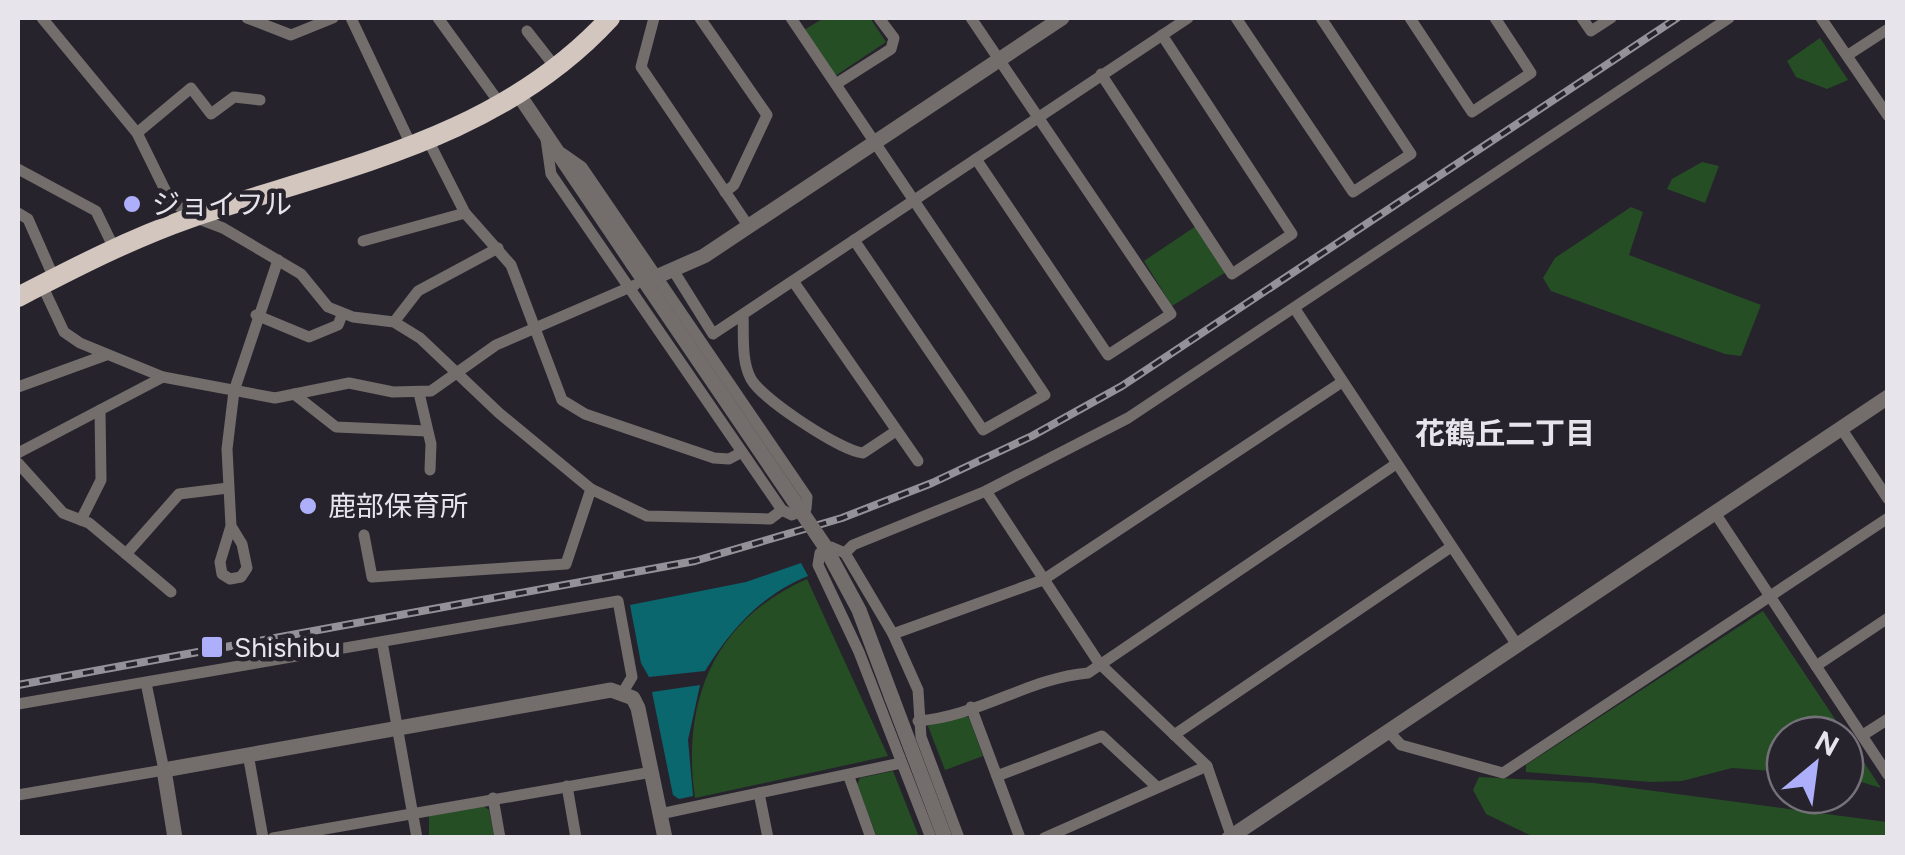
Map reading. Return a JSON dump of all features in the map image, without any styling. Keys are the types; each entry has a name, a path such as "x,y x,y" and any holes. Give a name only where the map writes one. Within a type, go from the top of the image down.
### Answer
{"highway":[{"path":"18,297 114,248 194,217 421,145 510,100 556,68 610,18"}],"street":[{"path":"42,18 137,134 170,200 301,274 328,308 394,322 420,338 591,489 646,516 770,519 782,510"},
{"path":"248,18 291,35 326,19"},
{"path":"351,18 421,145 465,213 511,265 562,400 585,414 714,458 729,459 742,452"},
{"path":"438,18 550,142 582,167 807,497 806,509 798,514 782,510 551,174 550,142"},
{"path":"654,18 641,67 749,227"},
{"path":"700,18 767,115 734,185 725,192"},
{"path":"790,18 1045,395 982,430 854,240"},
{"path":"836,84 891,49 894,38 880,18"},
{"path":"971,18 1171,314 1108,355 976,159"},
{"path":"18,214 28,219 64,332 106,354 163,377 275,398 348,383 419,393 458,374 496,345 673,270 749,227 1062,18"},
{"path":"673,270 713,334 1188,18"},
{"path":"1236,18 1354,192 1412,154 1321,18"},
{"path":"1410,18 1472,112 1532,73 1494,18"},
{"path":"1582,18 1591,31 1610,18"},
{"path":"845,554 853,546 986,492 1128,418 1729,18"},
{"path":"1822,18 1888,116"},
{"path":"1848,55 1888,29"},
{"path":"527,30 556,68"},
{"path":"1101,74 1232,274 1292,234 1162,35"},
{"path":"137,134 191,88 211,114 234,97 260,100"},
{"path":"550,142 832,558 859,610 945,838"},
{"path":"18,169 96,211 114,248"},
{"path":"363,241 465,213"},
{"path":"394,322 418,291 498,248"},
{"path":"231,526 228,488 234,391 256,315 278,260"},
{"path":"793,281 918,461"},
{"path":"1295,310 1517,645"},
{"path":"256,315 309,337 338,326 342,314"},
{"path":"743,315 745,365 752,382 770,396 848,451 864,453 896,430"},
{"path":"18,387 106,354"},
{"path":"18,453 163,377"},
{"path":"893,634 1044,580 1342,382"},
{"path":"419,393 430,470"},
{"path":"294,394 336,427 427,432"},
{"path":"986,492 1099,663 1207,766 1218,788 1231,837 1888,398"},
{"path":"81,520 101,480 100,410"},
{"path":"1841,428 1888,499"},
{"path":"18,463 64,513 81,520 171,592"},
{"path":"918,720 971,707 1052,676 1088,673 1396,464"},
{"path":"126,554 179,494 228,488"},
{"path":"364,535 372,577 566,564 591,489"},
{"path":"1715,513 1849,715"},
{"path":"1388,732 1401,745 1504,773 1888,518"},
{"path":"1174,734 1451,546"},
{"path":"931,838 859,652 818,565 820,552 832,547 845,554 893,634 918,690 918,720 960,838"},
{"path":"18,704 618,601 632,677 622,692"},
{"path":"1816,666 1888,618"},
{"path":"382,642 417,838"},
{"path":"146,683 174,838"},
{"path":"18,795 612,690 622,692 638,708 665,838"},
{"path":"971,707 1020,838"},
{"path":"1865,734 1888,719"},
{"path":"997,776 1102,736 1157,787"},
{"path":"1865,738 1888,775"},
{"path":"248,754 263,838"},
{"path":"660,814 902,763"},
{"path":"1044,838 1207,766"},
{"path":"273,838 652,772"},
{"path":"850,777 871,838"},
{"path":"567,786 576,838"},
{"path":"758,793 768,838"},
{"path":"493,798 500,838"}],"green space":[{"path":"824,18 870,18 886,42 835,76 804,30"},
{"path":"1820,38 1848,80 1827,89 1796,77 1787,61"},
{"path":"1702,162 1719,166 1705,203 1667,189 1672,179"},
{"path":"1631,207 1643,212 1629,255 1761,305 1741,356 1725,354 1551,291 1543,278 1555,258"},
{"path":"1196,226 1226,272 1172,306 1144,261"},
{"path":"807,579 888,756 695,798 694,729 711,668 748,617 775,596"},
{"path":"1763,611 1832,715 1765,715 1765,770 1732,768 1682,781 1651,782 1526,772 1526,765"},
{"path":"964,715 969,718 983,756 945,770 928,726"},
{"path":"1865,764 1881,788 1865,783"},
{"path":"893,771 919,837 877,837 857,785 860,778"},
{"path":"1479,777 1594,783 1765,806 1765,815 1834,815 1887,822 1887,837 1534,837 1486,814 1473,790"},
{"path":"483,806 489,810 494,837 429,837 429,816"}],"water":[{"path":"801,563 808,576 775,593 749,615 705,671 649,677 641,663 630,605 746,582"},
{"path":"700,685 688,740 693,796 679,799 673,795 652,692"}],"railway":[{"path":"18,685 695,561 842,518 932,483 1032,436 1122,386 1677,18"}],"place":[{"name":"ジョイフル","path":"132,204"},
{"name":"鹿部保育所","path":"308,506"},
{"name":"Shishibu","path":"212,647"}],"district":[{"name":"花鶴丘二丁目","path":"1505,434"}]}
